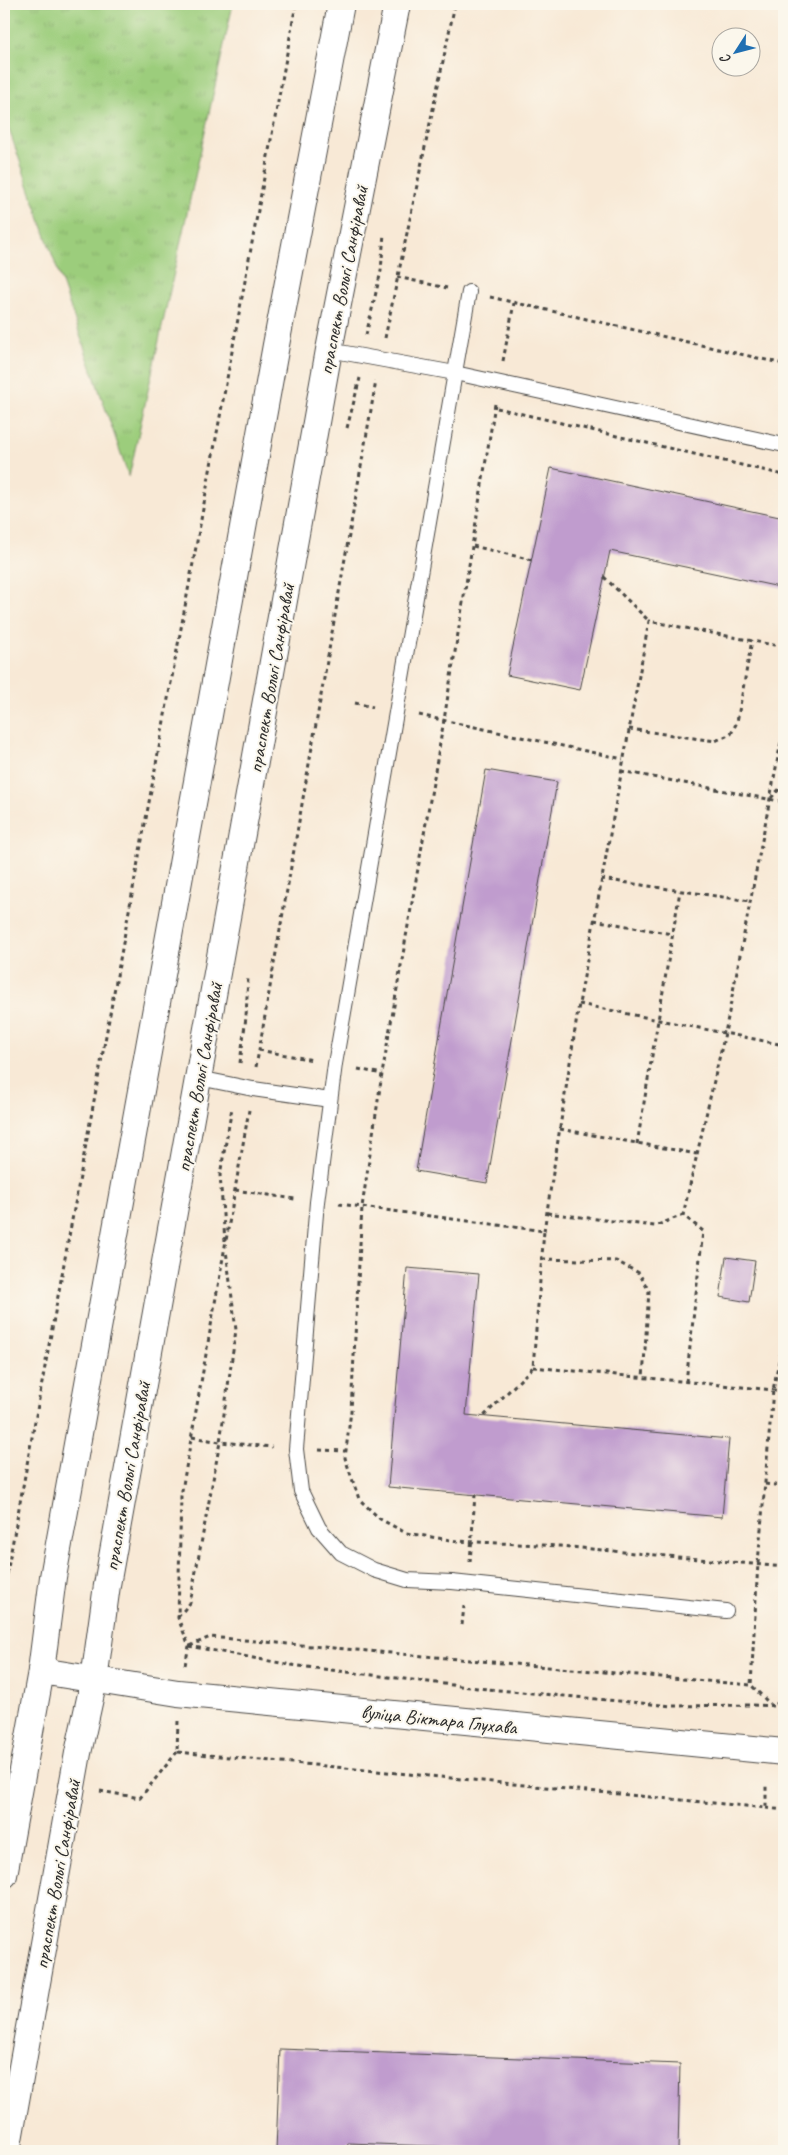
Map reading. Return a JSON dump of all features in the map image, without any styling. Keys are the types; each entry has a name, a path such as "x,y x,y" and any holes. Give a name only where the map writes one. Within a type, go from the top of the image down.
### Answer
{"street":[{"path":"4,1875 41,1671 66,1509 274,355 341,4"},
{"name":"праспект Вольгі Санфіравай","path":"7,2151 77,1761 94,1680 107,1585 329,350 397,4"},
{"name":"вуліца Віктара Глухава","path":"41,1671 178,1693 784,1752"}],"lane":[{"path":"469,292 398,711 335,1064 317,1202 296,1449 301,1491 319,1528 341,1553 374,1570 407,1580 452,1582 726,1611"},
{"path":"329,350 499,382 784,445"},
{"path":"199,1078 252,1089 330,1100"}],"path":[{"path":"4,1598 8,1563 296,4"},
{"path":"454,4 380,360 181,1496 178,1618 189,1646 178,1693 177,1752 784,1810"},
{"path":"345,435 360,382 361,356 381,271 385,225"},
{"path":"397,277 784,364"},
{"path":"514,303 384,1064 362,1206 351,1411 344,1458 359,1499 380,1519 406,1533 457,1541 560,1546 758,1563 784,1567"},
{"path":"495,408 784,475"},
{"path":"473,546 532,560"},
{"path":"604,576 649,621 784,646"},
{"path":"483,1417 534,1367 544,1232 578,1004 649,621"},
{"path":"629,729 715,740 732,734 738,722 752,640"},
{"path":"355,703 444,720 623,759"},
{"path":"683,1214 725,1033 784,726"},
{"path":"621,771 784,802"},
{"path":"770,799 784,784"},
{"path":"601,879 750,901"},
{"path":"637,1144 680,891"},
{"path":"594,920 672,934"},
{"path":"178,1618 190,1603 220,1442 236,1330 225,1247 220,1175 237,1086 246,1017 249,968"},
{"path":"578,1004 784,1045"},
{"path":"560,1129 697,1154"},
{"path":"362,1206 544,1232"},
{"path":"547,1213 655,1226 683,1214"},
{"path":"683,1214 703,1231 686,1382"},
{"path":"542,1259 616,1261 639,1273 649,1291 643,1378"},
{"path":"751,1685 758,1563 773,1390 784,1337"},
{"path":"534,1367 784,1391"},
{"path":"192,1437 220,1442 296,1449 346,1451"},
{"path":"765,1484 784,1486"},
{"path":"189,1646 210,1637 751,1685 772,1706"},
{"path":"189,1646 291,1666 477,1688 673,1706 784,1706"},
{"path":"772,1706 784,1700"},
{"path":"766,1784 766,1808"}],"green space":[{"path":"4,4 233,4 129,477 4,115"}],"building":[{"path":"551,468 784,518 784,588 610,551 580,690 507,675"},
{"path":"486,770 557,782 487,1183 416,1171"},
{"path":"726,1257 755,1261 749,1302 720,1297"},
{"path":"407,1268 479,1274 466,1415 729,1439 722,1517 388,1487"},
{"path":"280,2049 680,2064 678,2151 566,2151 348,2143 347,2151 276,2151"}]}
